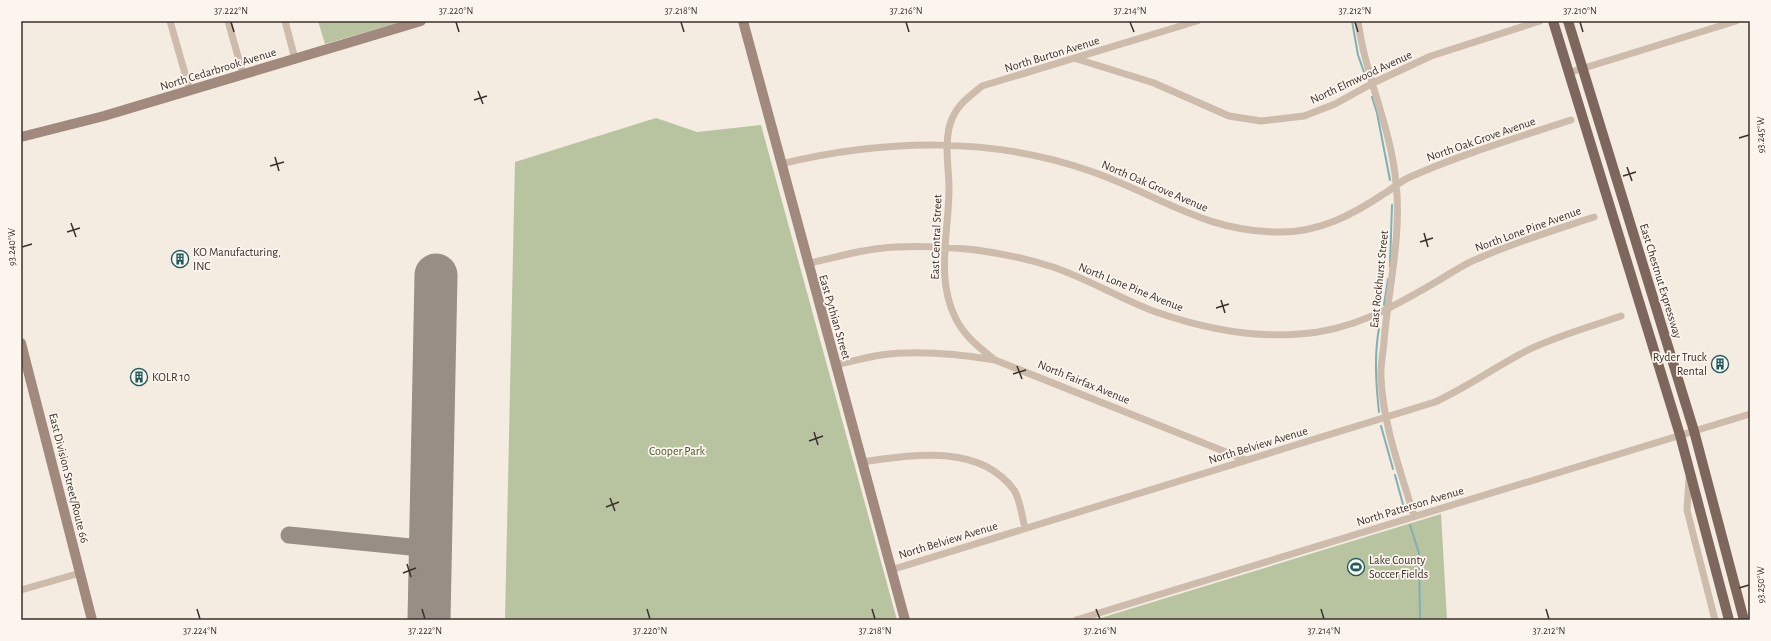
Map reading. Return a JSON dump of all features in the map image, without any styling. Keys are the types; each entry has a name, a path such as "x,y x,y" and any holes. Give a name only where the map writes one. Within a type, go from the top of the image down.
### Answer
{"main road":[{"path":"1554,21 1568,73 1680,435 1729,620"},
{"name":"East Chestnut Expressway","path":"1568,21 1694,431 1744,620"}],"street":[{"path":"170,21 190,91"},
{"path":"228,21 243,74"},
{"path":"284,21 295,59"},
{"name":"North Cedarbrook Avenue","path":"21,137 104,116 421,21"},
{"name":"East Pythian Street","path":"743,21 807,264 905,620"},
{"name":"North Burton Avenue","path":"948,145 952,120 962,101 982,86 1197,21"},
{"name":"East Rockhurst Street","path":"1358,21 1361,40 1387,129 1396,183 1396,246 1386,310 1380,378 1386,417 1414,516"},
{"name":"North Elmwood Avenue","path":"1076,58 1154,83 1229,116 1261,121 1304,116 1335,104 1373,83 1432,56 1540,21"},
{"path":"1568,73 1736,21"},
{"path":"1100,51 1101,66"},
{"name":"North Oak Grove Avenue","path":"781,164 825,154 889,145 948,145 1031,155 1094,172 1191,216 1232,228 1283,232 1319,228 1345,217 1385,194 1396,183 1450,160 1571,120"},
{"name":"East Central Street","path":"948,145 949,190 945,248 945,285 955,318 971,341 995,360"},
{"name":"North Lone Pine Avenue","path":"807,264 844,254 896,247 945,248 1006,254 1054,268 1155,311 1200,326 1251,334 1300,334 1349,326 1386,310 1475,260 1513,244 1594,217"},
{"name":"North Belview Avenue","path":"891,570 1386,417 1451,395 1509,360 1544,343 1621,316"},
{"path":"969,356 971,341"},
{"name":"East Division Street/Route 66","path":"21,343 92,620"},
{"name":"North Fairfax Avenue","path":"836,365 881,355 922,352 995,360 1246,460"},
{"name":"North Patterson Avenue","path":"1076,620 1750,414"},
{"path":"862,462 920,455 950,456 978,462 1001,476 1015,491 1025,528"},
{"path":"1689,470 1688,510 1715,620"},
{"path":"21,590 80,573"}],"green space":[{"path":"318,21 404,21 325,44"},
{"name":"Cooper Park","path":"656,118 697,132 761,125 897,620 505,620 515,162"},
{"name":"Lake County Soccer Fields","path":"1441,514 1447,620 1094,620"}],"waterway":[{"path":"1352,21 1358,55 1366,78"},
{"path":"1372,97 1377,113 1390,180"},
{"path":"1390,266 1392,205"},
{"path":"1384,305 1388,279"},
{"path":"1379,328 1376,349 1376,370 1379,412"},
{"path":"1381,426 1393,469"},
{"path":"1395,475 1404,508"},
{"path":"1410,525 1419,553 1420,620"}],"taxiway":[{"path":"289,535 431,549"}],"runway":[{"path":"429,620 436,275"}],"place":[{"name":"KO Manufacturing, INC","path":"180,259"},
{"name":"Ryder Truck Rental","path":"1720,364"},
{"name":"KOLR 10","path":"139,377"},
{"name":"Lake County Soccer Fields","path":"1356,567"}]}
